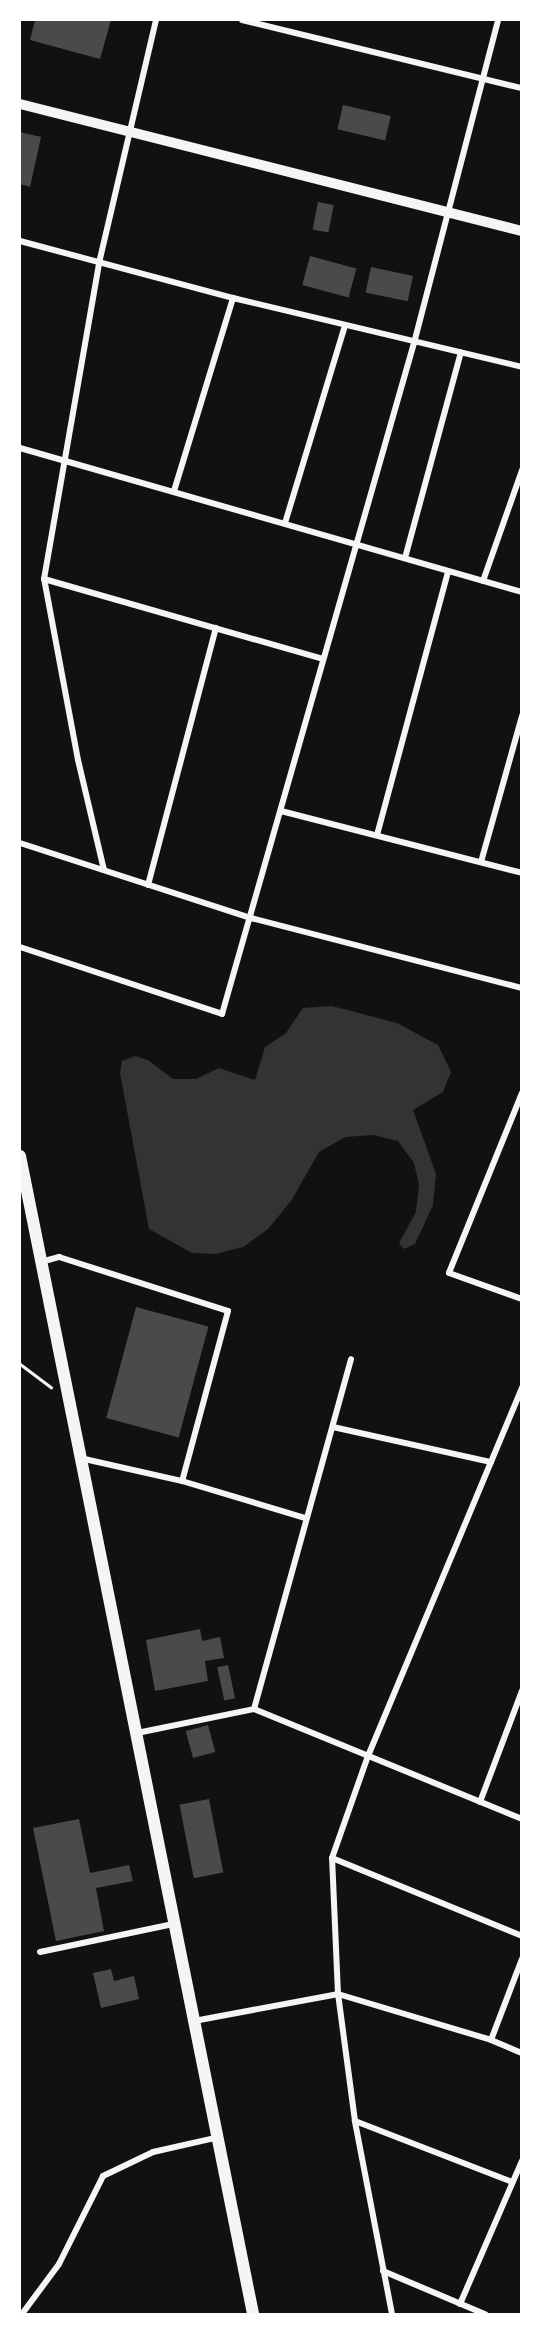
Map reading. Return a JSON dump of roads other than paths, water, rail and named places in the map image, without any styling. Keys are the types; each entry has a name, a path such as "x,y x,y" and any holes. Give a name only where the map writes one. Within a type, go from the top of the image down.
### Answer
{"main road":[{"path":"20,1156 136,1733 191,2021 253,2314"}],"street":[{"path":"104,870 78,760 44,579 99,263 156,20"},
{"path":"242,20 522,88"},
{"path":"20,947 222,1014 252,918 354,544 414,343 498,20"},
{"path":"20,104 522,231"},
{"path":"20,241 233,298 522,367"},
{"path":"174,491 233,298"},
{"path":"285,524 345,326"},
{"path":"405,558 460,352"},
{"path":"20,448 522,592"},
{"path":"483,581 522,470"},
{"path":"377,835 448,571"},
{"path":"44,579 323,660"},
{"path":"148,885 216,628"},
{"path":"481,862 522,716"},
{"path":"281,811 522,873"},
{"path":"20,843 252,918 522,988"},
{"path":"522,1093 449,1273 522,1299"},
{"path":"41,1262 59,1257 228,1311 182,1481"},
{"path":"254,1709 305,1518 351,1359"},
{"path":"392,2314 355,2121 338,1994 332,1858 368,1756 522,1387"},
{"path":"333,1427 491,1462"},
{"path":"81,1458 182,1481 305,1518"},
{"path":"480,1802 522,1691"},
{"path":"136,1733 254,1709 522,1819"},
{"path":"332,1858 522,1936"},
{"path":"40,1952 173,1924"},
{"path":"491,2040 522,1959"},
{"path":"191,2021 338,1994 491,2040 522,2053"},
{"path":"355,2121 512,2182"},
{"path":"22,2314 59,2264 103,2176 153,2152 215,2138"},
{"path":"460,2304 522,2161"},
{"path":"383,2271 485,2314"}]}
